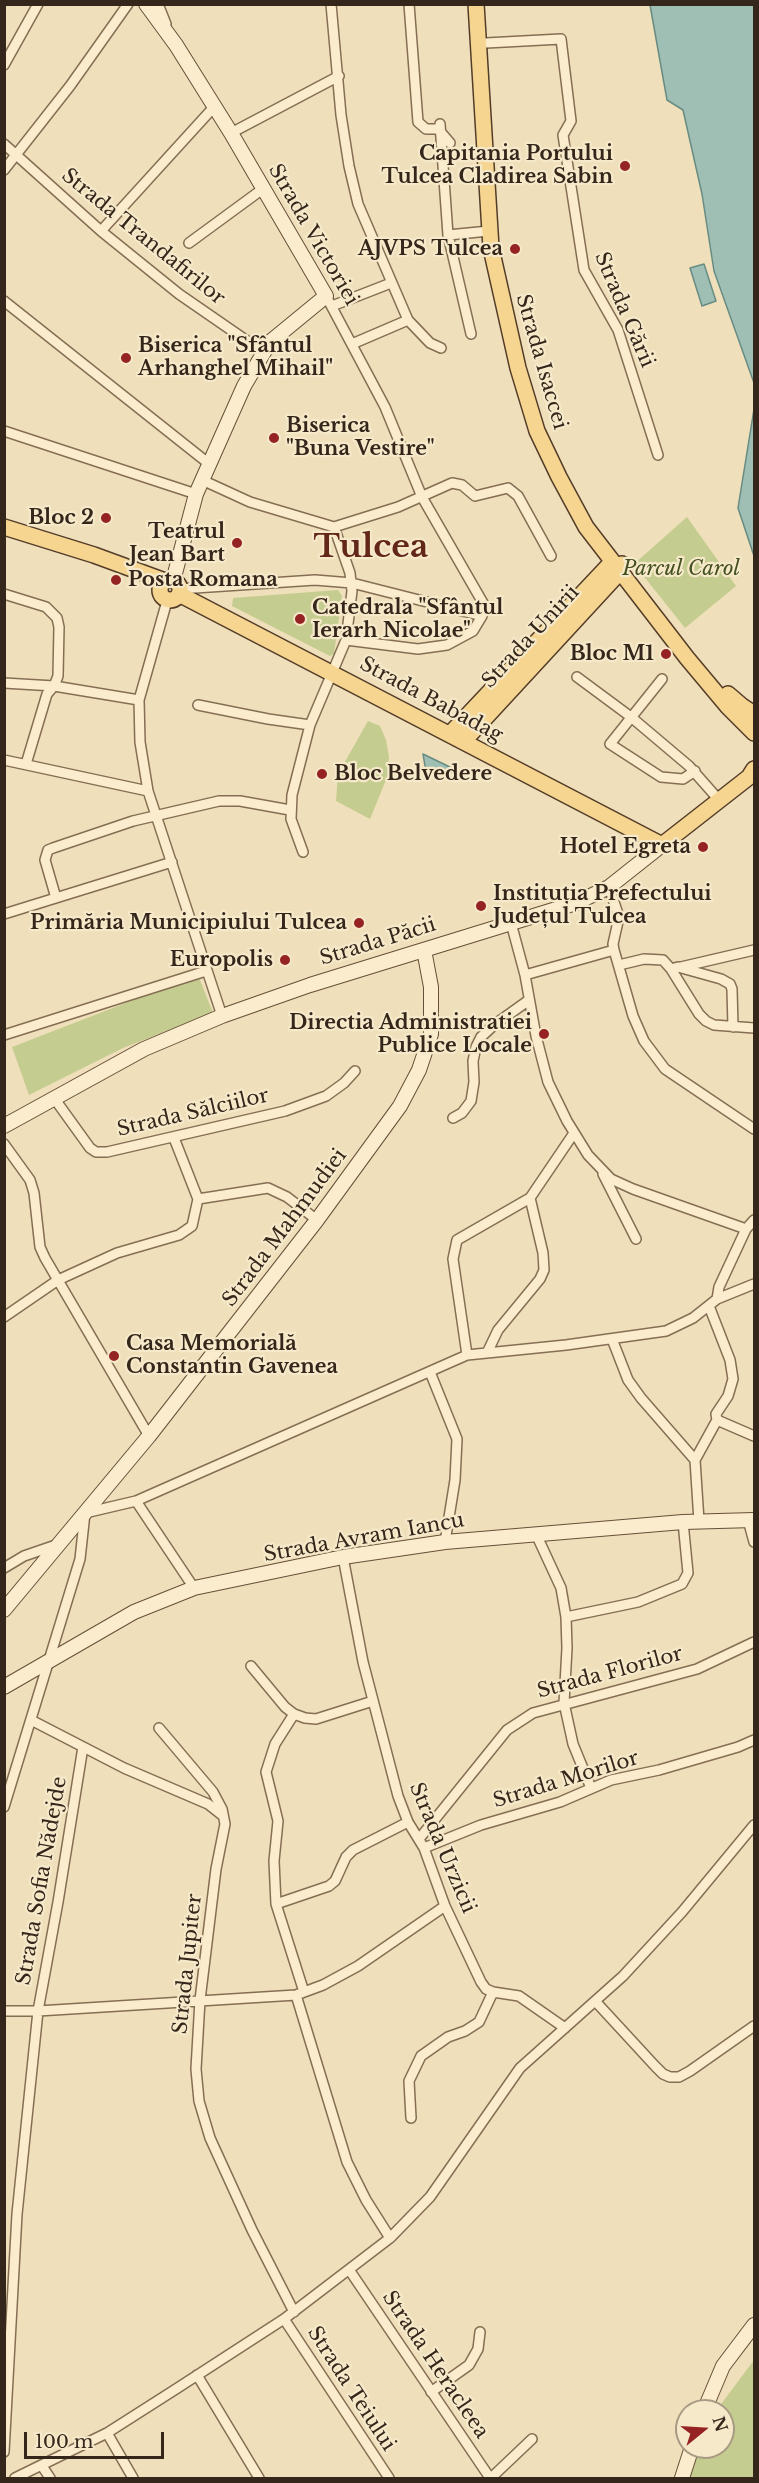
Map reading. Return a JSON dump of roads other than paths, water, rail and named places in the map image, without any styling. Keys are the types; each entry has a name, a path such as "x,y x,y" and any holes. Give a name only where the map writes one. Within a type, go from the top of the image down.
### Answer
{"main road":[{"name":"Strada Isaccei","path":"476,4 489,231 493,264 509,335 537,431 576,509 711,687 754,733"},
{"name":"Strada Isaccei","path":"484,4 500,250 525,357 546,426 567,473 618,563 637,579 727,693 754,714"},
{"name":"Strada Babadag","path":"4,527 94,555 171,589 663,845"},
{"name":"Strada Babadag","path":"4,536 171,589"},
{"name":"Strada Unirii","path":"450,734 618,563"},
{"name":"Strada Unirii","path":"465,740 618,563"},
{"name":"Strada Păcii","path":"663,845 752,773"}],"street":[{"path":"4,65 38,4"},
{"path":"4,170 69,86 128,4"},
{"name":"Strada Victoriei","path":"146,4 176,45 213,108 231,133 329,301 385,407 422,497 483,603 482,616"},
{"path":"158,4 176,45"},
{"path":"331,4 345,139 358,204 408,320 430,343 441,348"},
{"path":"409,4 418,122 422,127 441,128"},
{"name":"Strada Gării","path":"486,43 561,39 571,121 563,135 584,270 618,330 658,455"},
{"path":"231,133 339,76"},
{"path":"101,231 213,108"},
{"path":"441,128 450,143"},
{"path":"441,128 448,235 471,334"},
{"name":"Strada Trandafirilor","path":"4,144 101,231 179,294 263,352"},
{"path":"189,243 264,188"},
{"path":"448,235 489,231"},
{"path":"222,1016 148,791 138,726 139,700 196,494 244,386 263,352 282,331 329,301 392,284"},
{"path":"4,301 208,463"},
{"path":"352,344 408,320"},
{"path":"4,430 196,494"},
{"path":"202,480 250,502 334,527 422,497 452,483 462,485 475,496 508,488 514,490 551,556"},
{"path":"303,852 290,810 310,725 346,640 352,583 334,527"},
{"path":"171,589 315,580 352,583 482,616 473,631 447,645 433,649 418,650 346,640"},
{"path":"4,594 46,607 57,618 59,627 58,676 54,686 47,694 26,764"},
{"path":"577,677 631,717 695,771 719,800"},
{"path":"662,679 610,744 661,777 682,779 695,771"},
{"path":"4,682 54,686 139,700"},
{"path":"198,705 310,725"},
{"path":"7,761 148,791"},
{"path":"56,898 45,860 48,850 122,824 227,801 240,801 290,810"},
{"name":"Strada Păcii","path":"4,1126 144,1049 222,1016 310,985 576,903 609,887 663,845"},
{"path":"4,914 172,862"},
{"path":"609,887 619,917 613,944 614,950 638,1030 665,1069 754,1129"},
{"path":"511,923 525,975 536,1036 548,1082 574,1133 602,1172 636,1239"},
{"name":"Strada Mahmudiei","path":"4,1610 149,1436 317,1220 400,1106 412,1087 431,1034 431,987 424,950"},
{"path":"525,975 614,950"},
{"path":"675,968 754,950"},
{"path":"619,966 655,958 675,968 721,979 730,984 732,989 733,1027"},
{"path":"675,968 699,1014 706,1021 714,1025 754,1028"},
{"path":"4,1035 206,971"},
{"path":"453,1118 462,1113 471,1101 474,1082 473,1061 481,1037 529,1000"},
{"name":"Strada Sălciilor","path":"54,1098 81,1138 96,1152 174,1138 285,1111 326,1096 344,1083 355,1071"},
{"path":"467,1355 453,1258 457,1240 530,1198 574,1133"},
{"path":"4,1317 58,1280 117,1253 186,1232 195,1219 198,1199 174,1138"},
{"path":"4,1144 30,1180 34,1194 40,1247 149,1436"},
{"path":"602,1172 611,1179 633,1189 746,1229"},
{"path":"198,1199 268,1188 287,1197 317,1220"},
{"path":"487,1353 498,1330 540,1279 544,1270 543,1253 530,1198"},
{"path":"717,1299 719,1287 746,1229 754,1220"},
{"path":"4,1808 80,1559 85,1513 136,1501 467,1355 666,1331 693,1318 717,1299 754,1284"},
{"path":"699,1521 695,1460 717,1420 716,1414 731,1389 733,1372 709,1306"},
{"path":"612,1339 628,1380 695,1460"},
{"path":"430,1372 457,1439 455,1480 445,1542"},
{"path":"717,1420 754,1436"},
{"path":"136,1501 194,1588"},
{"path":"751,1520 754,1542"},
{"name":"Strada Avram Iancu","path":"4,1687 134,1612 194,1588 343,1557 445,1542 683,1522 751,1520"},
{"path":"566,1617 638,1602 682,1584 688,1574 683,1522"},
{"path":"536,1534 561,1588 566,1617 567,1647 564,1703 573,1744 591,1788"},
{"path":"4,1555 9,1565 24,1556 58,1544"},
{"name":"Strada Urzicii","path":"343,1557 363,1662 380,1733 408,1822 424,1848 446,1906 481,1982 486,1989 493,1992"},
{"name":"Strada Florilor","path":"419,1839 507,1730 533,1713 697,1669 754,1642"},
{"path":"250,1666 294,1714 304,1718 316,1719 373,1701"},
{"path":"294,1714 275,1744 266,1772 278,1821 274,1862 276,1904 347,2162 366,2200 390,2238"},
{"path":"31,1720 124,1768 208,1804 223,1816"},
{"path":"159,1728 213,1792 223,1816"},
{"name":"Strada Morilor","path":"424,1848 474,1827 542,1809 611,1780 659,1770 738,1747 754,1740"},
{"name":"Strada Sofia Nădejde","path":"4,2452 17,2214 38,2011 83,1747"},
{"name":"Strada Jupiter","path":"223,1816 224,1834 216,1869 200,2000 196,2069 199,2101 210,2138 252,2230 294,2312"},
{"path":"276,1904 329,1886 335,1881 346,1857 353,1850 408,1822"},
{"path":"15,2478 107,2433 284,2319 350,2271 390,2238 430,2197 509,2080 528,2059 596,2002 682,1912 754,1825"},
{"path":"4,2011 38,2011 300,1994 323,1985 358,1966 446,1906"},
{"path":"411,2118 409,2081 420,2056 448,2037 465,2031 479,2022 493,1992 519,1996 565,2028"},
{"path":"596,2002 663,2074 679,2077 713,2057 754,2026"},
{"name":"Strada Heracleea","path":"350,2271 490,2478"},
{"name":"Strada Teiului","path":"284,2319 389,2478"},
{"path":"709,2399 723,2366 754,2325"},
{"path":"431,2392 469,2365 478,2349 480,2332"},
{"path":"197,2375 259,2478"},
{"path":"107,2433 133,2478"},
{"path":"490,2478 532,2439"},
{"path":"682,2478 688,2459"},
{"path":"42,2466 50,2478"}],"water":[{"path":"650,5 754,5 754,383 714,271 702,194 683,110 667,100"},
{"path":"704,264 716,301 702,306 690,268"},
{"path":"754,409 754,556 738,508"},
{"path":"423,754 456,770 445,776 433,775 425,766"}],"place":[{"name":"Capitania Portului Tulcea Cladirea Sabin","path":"625,166"},
{"name":"AJVPS Tulcea","path":"515,249"},
{"name":"Biserica \"Sfântul Arhanghel Mihail\"","path":"126,358"},
{"name":"Biserica \"Buna Vestire\"","path":"274,438"},
{"name":"Bloc 2","path":"106,518"},
{"name":"Teatrul Jean Bart","path":"237,543"},
{"name":"Posta Romana","path":"116,580"},
{"name":"Catedrala \"Sfântul Ierarh Nicolae\"","path":"300,619"},
{"name":"Bloc M1","path":"666,654"},
{"name":"Bloc Belvedere","path":"322,774"},
{"name":"Hotel Egreta","path":"703,847"},
{"name":"Instituția Prefectului Județul Tulcea","path":"481,906"},
{"name":"Primăria Municipiului Tulcea","path":"359,923"},
{"name":"Europolis","path":"285,960"},
{"name":"Directia Administratiei Publice Locale","path":"544,1034"},
{"name":"Casa Memorială Constantin Gavenea","path":"114,1356"}],"district":[{"name":"Tulcea","path":"371,548"}],"park label":[{"name":"Parcul Carol","path":"681,569"}]}
